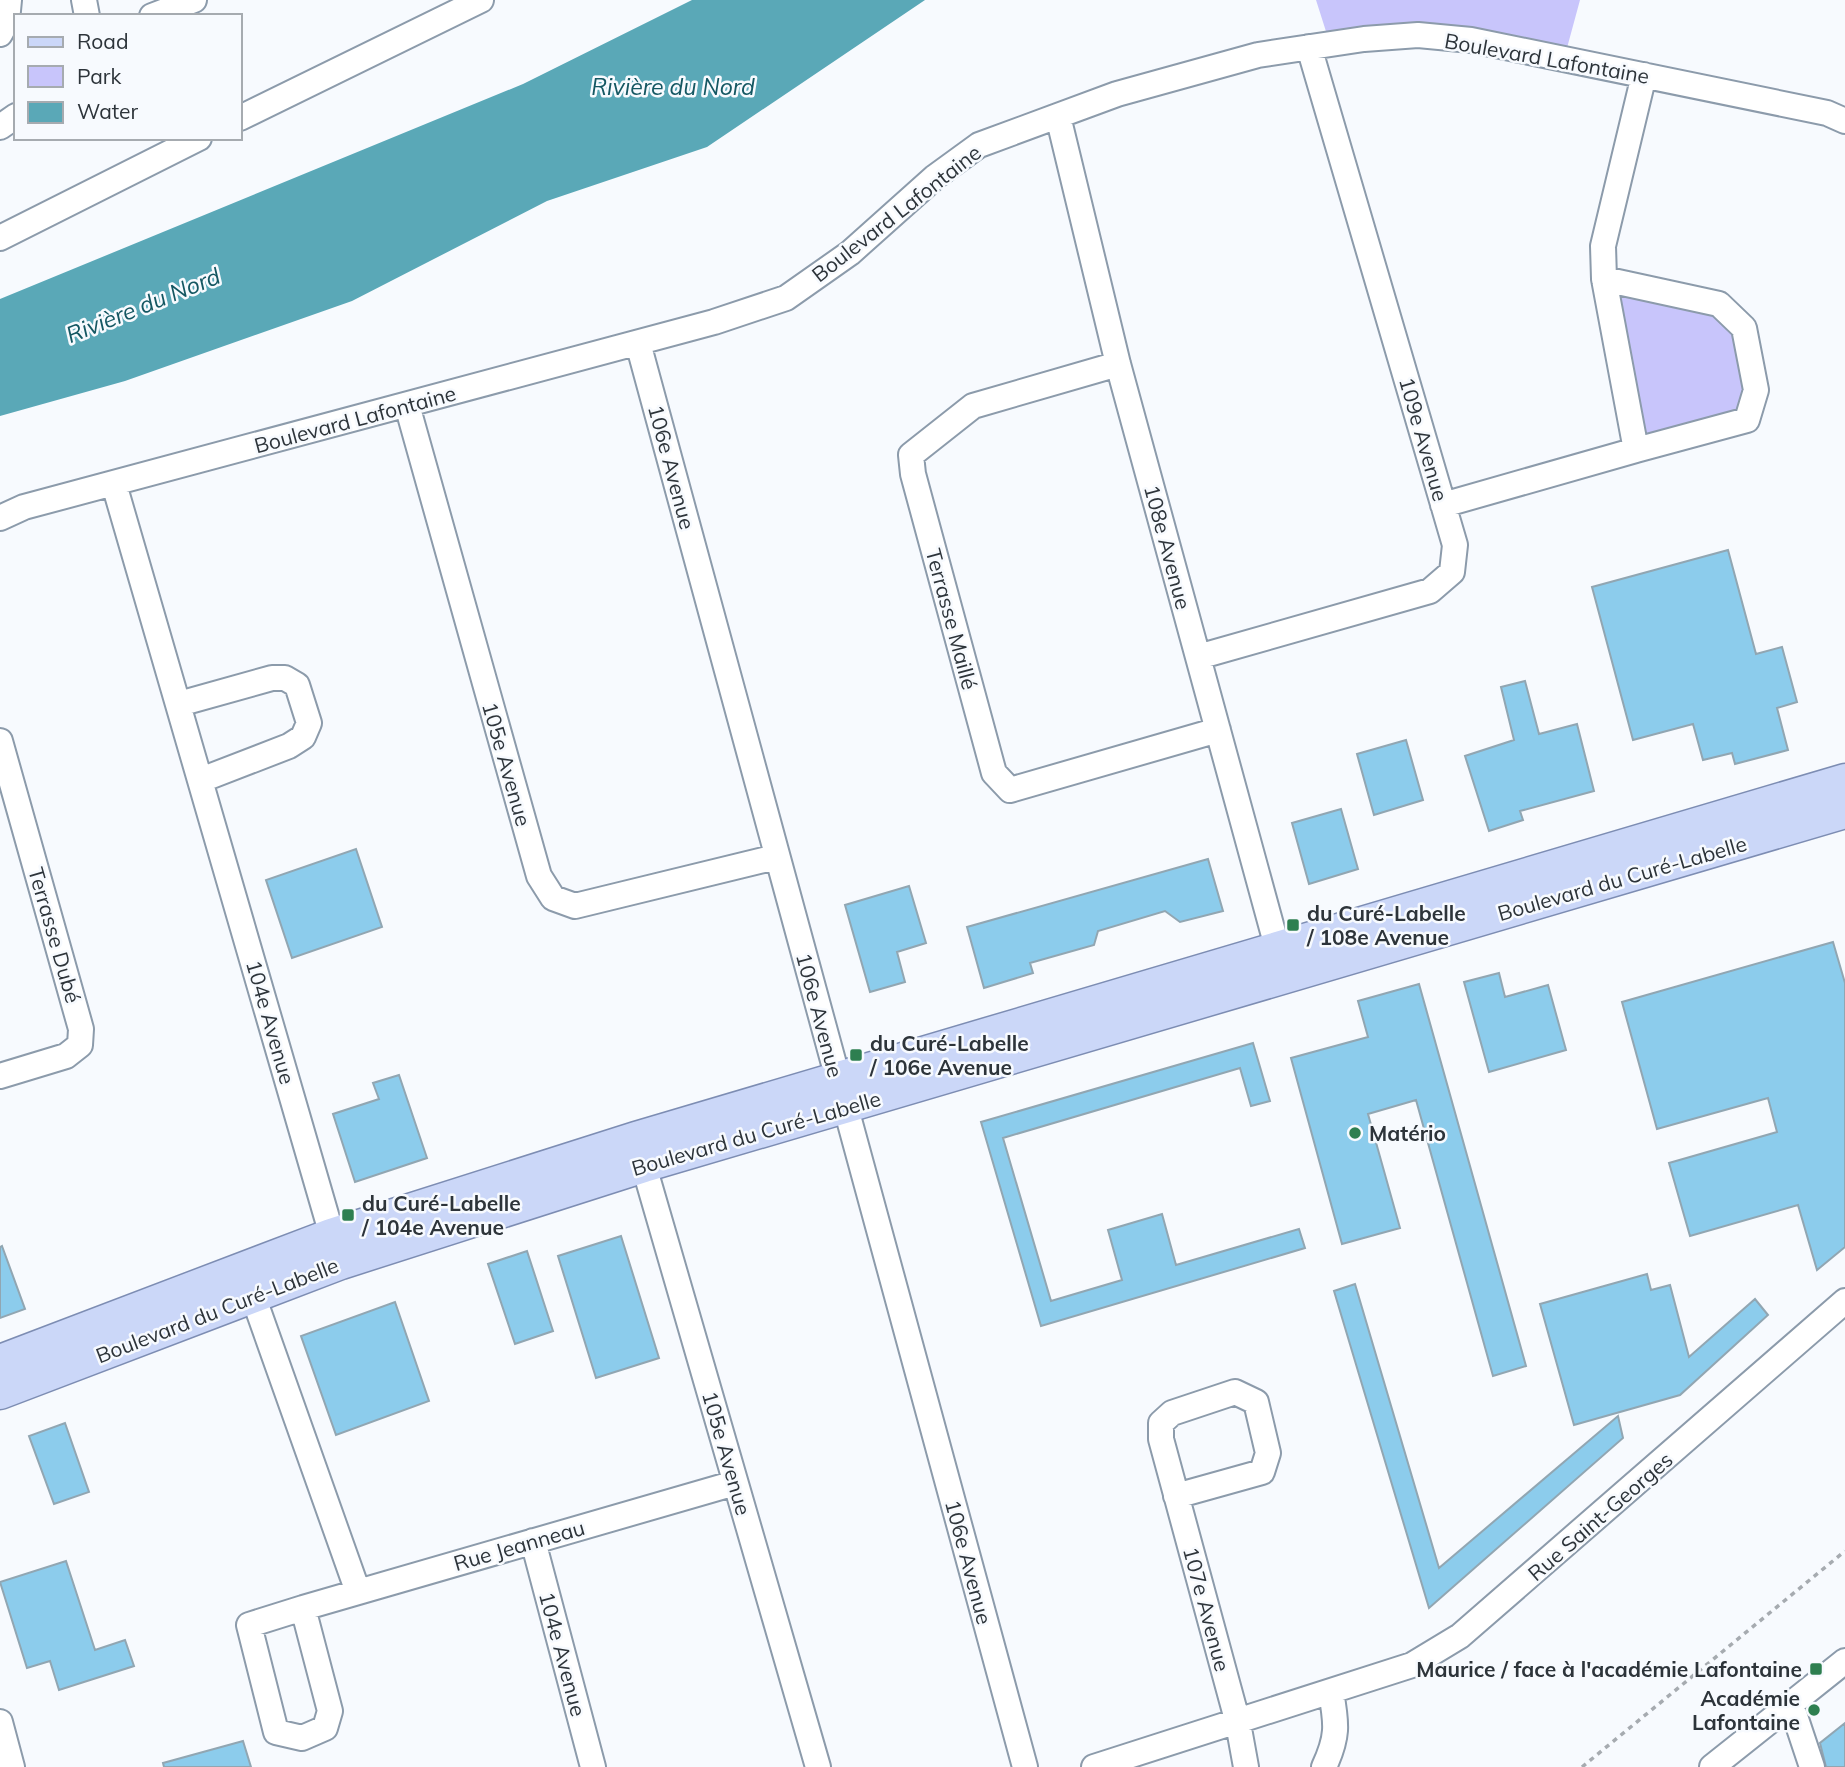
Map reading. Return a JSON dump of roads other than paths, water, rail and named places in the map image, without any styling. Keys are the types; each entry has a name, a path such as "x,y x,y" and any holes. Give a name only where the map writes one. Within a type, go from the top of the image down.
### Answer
{"main road":[{"name":"Boulevard du Curé-Labelle","path":"1648,856 1845,780"},
{"name":"Boulevard du Curé-Labelle","path":"0,1361 247,1281 336,1249 640,1152 1648,856 1845,812"},
{"name":"Boulevard du Curé-Labelle","path":"0,1392 247,1281"}],"street":[{"path":"0,34 7,21 9,0"},
{"path":"157,14 194,0"},
{"path":"242,117 481,0"},
{"name":"Boulevard Lafontaine","path":"0,518 24,507 638,343 786,298 850,253 935,177 979,145 1117,94 1258,55 1418,35 1471,40 1827,113 1845,121"},
{"name":"109e Avenue","path":"1198,657 1430,591 1452,572 1455,545 1309,47"},
{"path":"1636,450 1604,279 1603,246 1644,75"},
{"name":"108e Avenue","path":"1058,116 1118,364 1281,962"},
{"path":"0,238 195,140"},
{"path":"1443,505 1747,420 1756,390 1744,328 1719,304 1604,279"},
{"name":"106e Avenue","path":"638,343 1025,1767"},
{"name":"Terrasse Maillé","path":"1118,364 973,406 911,455 913,474 986,747 994,773 1010,790 1218,730"},
{"name":"105e Avenue","path":"407,405 539,876 553,898 575,906 776,857"},
{"name":"104e Avenue","path":"114,484 336,1249"},
{"path":"179,704 272,678 285,678 297,685 309,723 303,737 289,746 201,780"},
{"name":"Terrasse Dubé","path":"0,741 81,1029 80,1045 66,1056 0,1076"},
{"name":"105e Avenue","path":"640,1152 818,1767"},
{"path":"247,1281 358,1592"},
{"name":"Rue Saint-Georges","path":"1094,1767 1412,1665 1460,1636 1845,1301"},
{"name":"107e Avenue","path":"1176,1496 1262,1472 1268,1453 1256,1402 1235,1392 1171,1413 1161,1423 1161,1439 1176,1496 1238,1723"},
{"name":"Rue Jeanneau","path":"303,1608 330,1711 325,1728 302,1738 275,1732 249,1625 303,1608 735,1483"},
{"name":"104e Avenue","path":"533,1541 593,1767"},
{"path":"1712,1767 1845,1661"},
{"path":"1324,1767 1335,1742 1337,1723 1331,1692"},
{"path":"1791,1704 1812,1767"},
{"path":"0,1722 12,1767"},
{"path":"1238,1723 1246,1767"}],"water":[{"name":"Rivière du Nord","path":"692,0 925,0 707,147 547,201 352,301 125,381 0,416 0,299 523,84"}],"place":[{"name":"du Curé-Labelle / 108e Avenue","path":"1293,925"},
{"name":"du Curé-Labelle / 106e Avenue","path":"856,1055"},
{"name":"Matério","path":"1355,1133"},
{"name":"du Curé-Labelle / 104e Avenue","path":"348,1215"},
{"name":"Maurice / face à l'académie Lafontaine","path":"1816,1669"},
{"name":"Académie Lafontaine","path":"1814,1710"}]}
